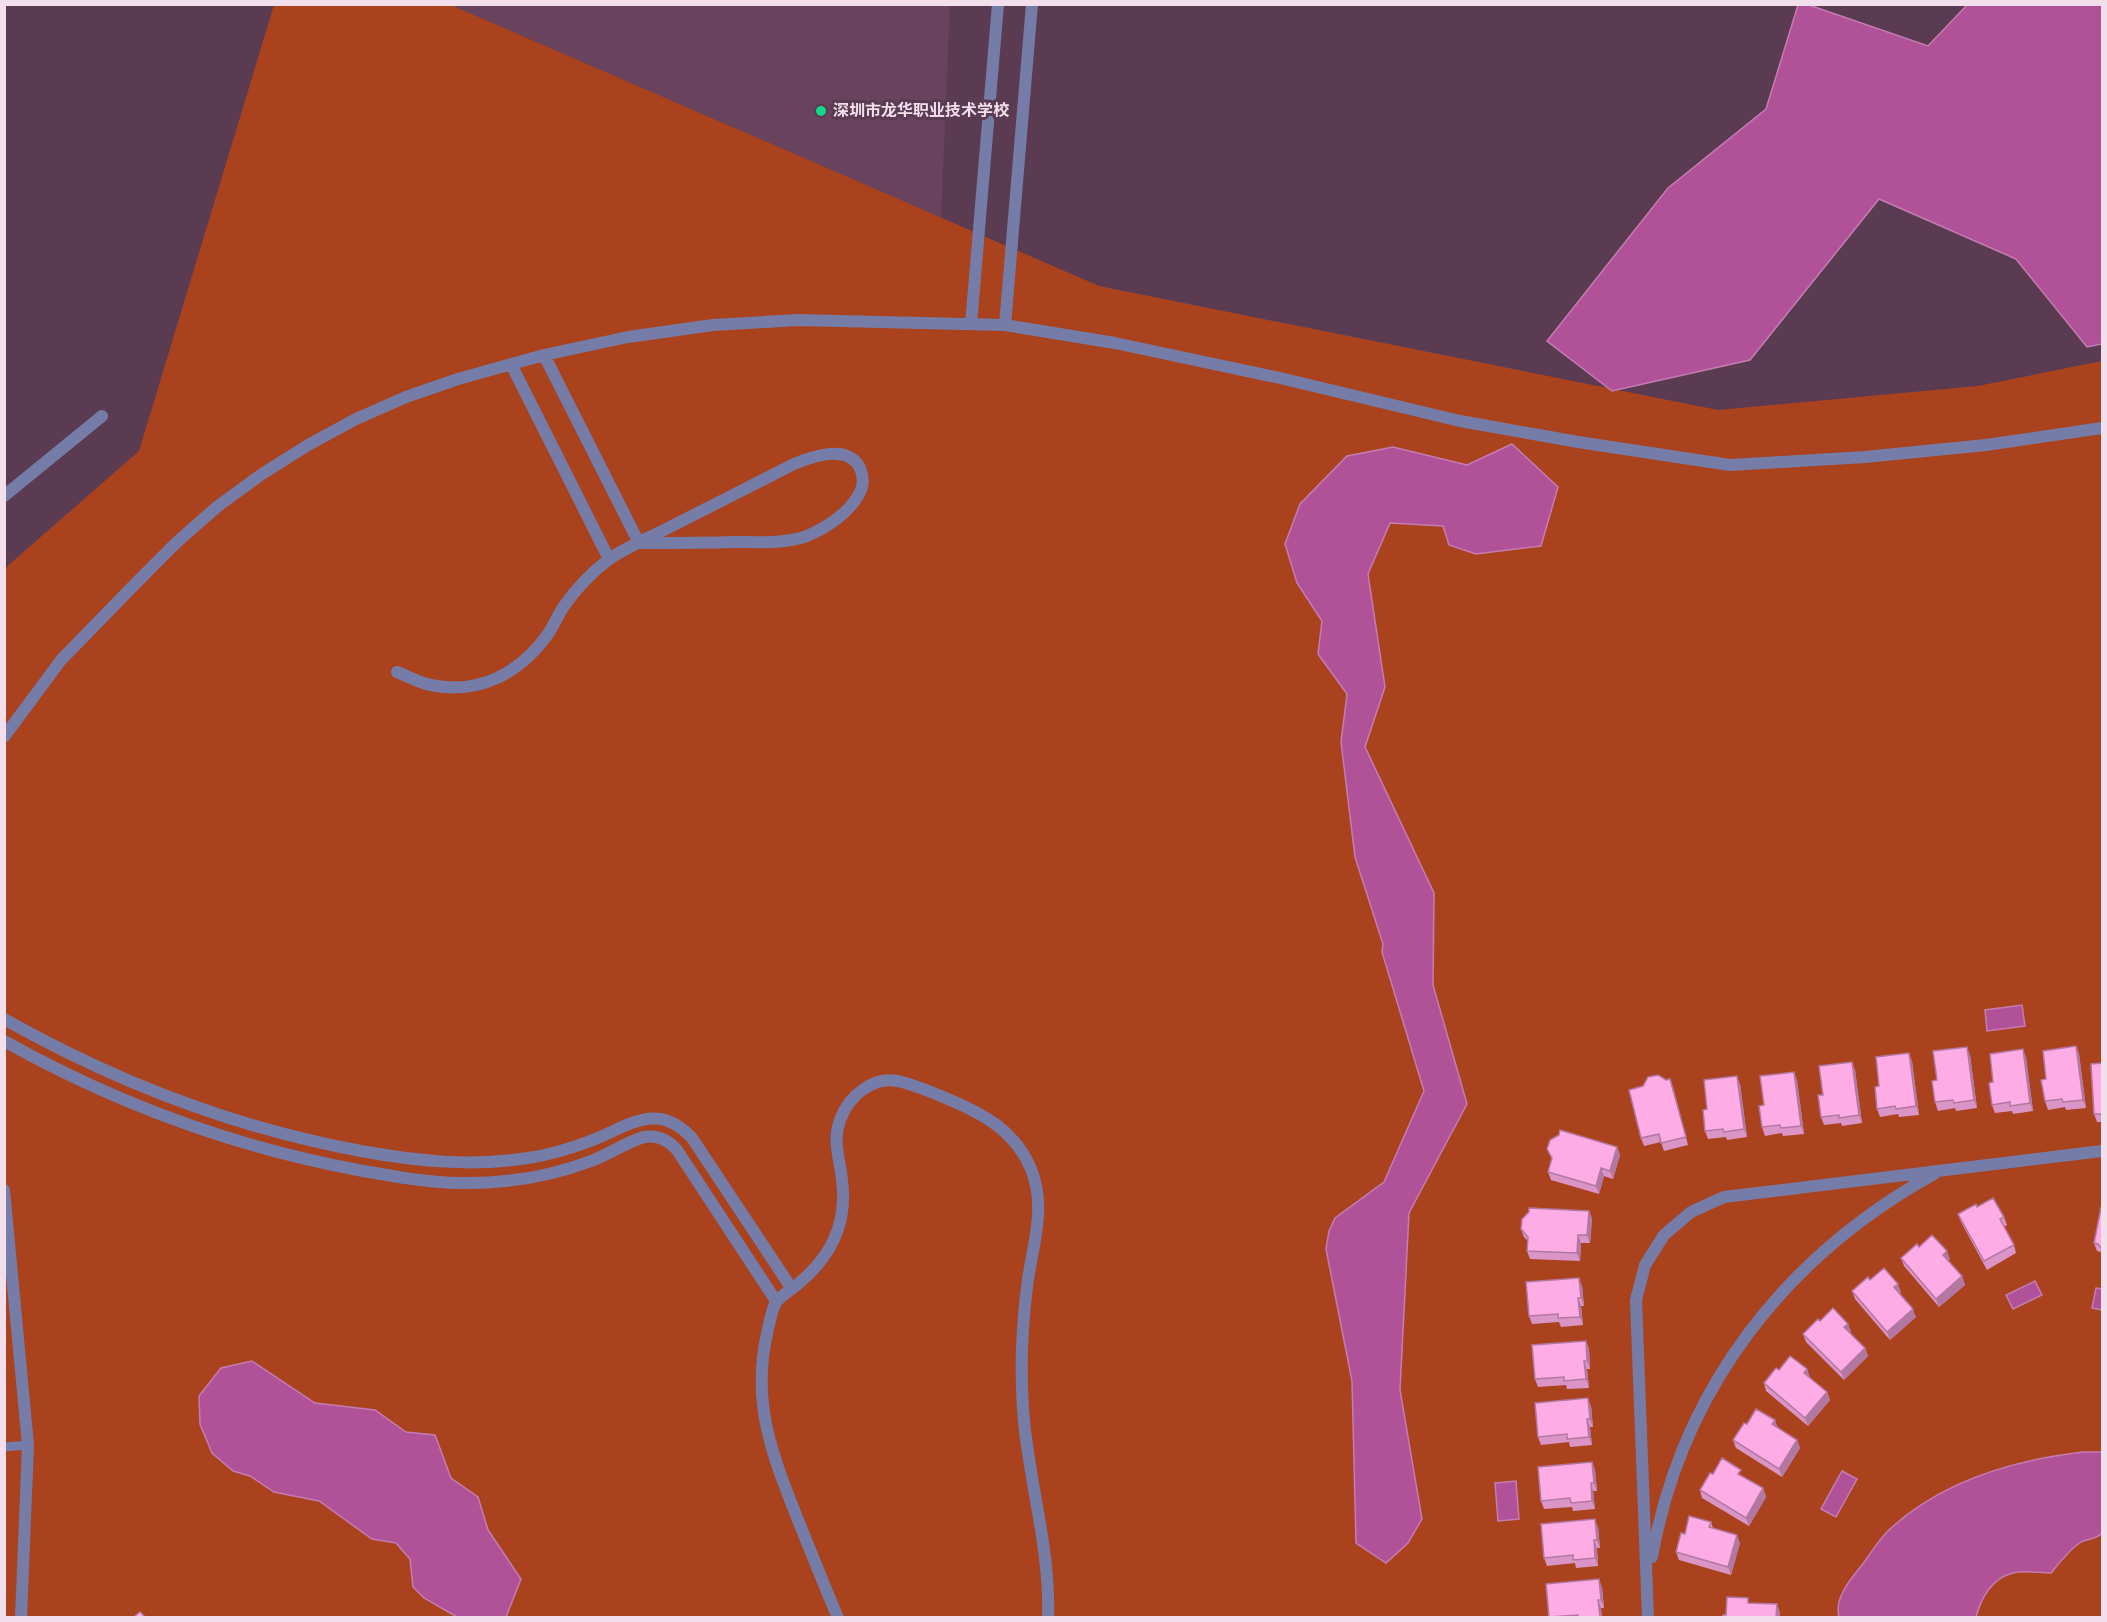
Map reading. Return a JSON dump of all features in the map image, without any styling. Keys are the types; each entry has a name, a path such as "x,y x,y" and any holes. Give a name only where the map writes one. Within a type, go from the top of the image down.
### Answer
{"street":[{"path":"971,324 998,4"},
{"path":"1005,325 1032,4"},
{"path":"4,737 68,652 177,542 218,506 253,480 308,445 356,419 406,397 458,379 544,355 628,337 713,325 798,320 1005,325 1126,345 1281,378 1460,421 1730,465 1865,457 1986,445 2103,428"},
{"path":"544,355 639,543"},
{"path":"511,364 609,559"},
{"path":"4,496 102,416"},
{"path":"397,672 428,685 444,687 478,685 492,681 530,657 579,589 609,559 639,543 794,464 810,457 828,454 846,455 857,463 863,474 862,488 846,511 833,522 804,537 772,542 639,543"},
{"path":"4,1019 67,1053 207,1111 296,1137 388,1156 459,1164 509,1161 559,1152 641,1119 664,1119 675,1124 692,1138 792,1289"},
{"path":"4,1041 112,1095 201,1129 292,1155 385,1175 458,1183 511,1180 564,1170 606,1155 645,1137 659,1138 673,1145 677,1150 776,1301"},
{"path":"838,1617 778,1470 766,1428 761,1386 762,1364 776,1301 811,1273 821,1260 837,1230 843,1206 842,1180 835,1138 839,1121 847,1105 860,1090 877,1082 896,1080 915,1085 986,1117 1010,1136 1022,1152 1031,1169 1037,1189 1038,1229 1024,1314 1022,1381 1027,1447 1046,1552 1048,1617"},
{"path":"1648,1617 1636,1300 1645,1265 1664,1235 1691,1212 1724,1197 2103,1151"},
{"path":"1648,1579 1662,1511 1685,1445 1715,1383 1754,1325 1800,1272 1834,1241 1880,1206 1940,1171"},
{"path":"4,1190 28,1444 21,1617"}],"lane":[{"path":"4,1446 28,1444"}],"shaded area":[{"path":"274,5 451,5 1099,286 1718,410 1978,386 2102,361 2102,1617 5,1617 4,569 139,451"},
{"name":"深圳市龙华职业技术学校","path":"451,5 950,5 941,218"},
{"path":"1798,5 1809,5 1928,46 1967,5 2102,5 2102,344 2087,347 2016,259 1879,199 1750,360 1612,391 1547,341 1668,188 1766,109"},
{"path":"1512,444 1558,487 1541,546 1476,554 1449,545 1443,526 1390,523 1368,574 1385,687 1365,747 1434,893 1433,985 1467,1104 1409,1213 1400,1390 1422,1519 1408,1543 1386,1563 1356,1543 1352,1381 1326,1249 1329,1231 1335,1218 1384,1182 1424,1091 1382,952 1383,944 1355,857 1341,742 1347,694 1318,654 1322,621 1297,583 1285,544 1300,504 1347,456 1393,447 1467,465"},
{"path":"2022,1005 2025,1026 1987,1031 1985,1010"},
{"path":"2035,1281 2042,1295 2013,1309 2006,1295"},
{"path":"2096,1288 2102,1289 2102,1310 2092,1308"},
{"path":"252,1361 315,1403 375,1410 406,1432 435,1435 451,1478 478,1497 488,1530 521,1579 506,1617 457,1617 424,1598 413,1587 410,1559 396,1543 372,1539 319,1501 274,1492 250,1476 233,1471 212,1453 200,1424 199,1396 221,1368"},
{"path":"2083,1452 2102,1452 2102,1533 2077,1545 2051,1573 2017,1572 1999,1579 1984,1596 1976,1617 1839,1617 1841,1596 1882,1537 1933,1497 1980,1475 2005,1467"},
{"path":"1842,1471 1857,1479 1836,1517 1821,1509"},
{"path":"1516,1481 1519,1519 1498,1521 1495,1483"}],"building":[{"path":"2076,1046 2083,1100 2045,1101 2041,1080 2046,1079 2043,1051"},
{"path":"1967,1047 1974,1100 1954,1103 1953,1100 1935,1102 1932,1081 1937,1080 1933,1051"},
{"path":"2023,1049 2030,1103 2010,1106 2010,1102 1992,1105 1989,1083 1993,1082 1990,1054"},
{"path":"1909,1053 1916,1106 1877,1109 1875,1087 1879,1086 1876,1057"},
{"path":"1852,1062 1859,1115 1839,1118 1839,1115 1821,1117 1818,1095 1823,1095 1819,1066"},
{"path":"2103,1063 2103,1114 2094,1114 2091,1064"},
{"path":"1794,1072 1801,1126 1762,1127 1759,1106 1764,1105 1760,1076"},
{"path":"1658,1075 1666,1080 1670,1079 1686,1137 1661,1143 1659,1134 1641,1138 1629,1090 1643,1086 1648,1077"},
{"path":"1737,1076 1744,1129 1724,1132 1723,1129 1705,1131 1703,1110 1707,1109 1704,1080"},
{"path":"1560,1130 1617,1147 1610,1171 1601,1168 1596,1186 1548,1172 1552,1158 1547,1149 1550,1140 1559,1135"},
{"path":"1993,1198 2004,1217 2000,1219 2014,1245 1984,1261 1958,1214"},
{"path":"2103,1198 2103,1250 2094,1243"},
{"path":"1529,1208 1589,1211 1587,1235 1578,1235 1577,1253 1527,1251 1528,1237 1521,1229 1522,1219 1529,1212"},
{"path":"1932,1235 1947,1251 1943,1255 1962,1276 1936,1299 1901,1258 1917,1244 1919,1247"},
{"path":"1884,1268 1898,1284 1894,1287 1913,1309 1887,1332 1852,1291 1868,1277 1870,1280"},
{"path":"1579,1278 1580,1317 1558,1318 1558,1314 1529,1316 1526,1282"},
{"path":"1833,1308 1848,1324 1844,1327 1865,1348 1841,1372 1803,1334"},
{"path":"1586,1341 1587,1361 1584,1361 1586,1379 1564,1381 1564,1377 1535,1379 1532,1345"},
{"path":"1790,1356 1807,1369 1804,1373 1827,1392 1805,1418 1764,1383"},
{"path":"1588,1398 1589,1437 1567,1439 1567,1434 1538,1437 1535,1403"},
{"path":"1756,1409 1775,1420 1772,1424 1797,1440 1779,1469 1733,1440"},
{"path":"1722,1458 1741,1470 1738,1474 1763,1488 1746,1518 1700,1490"},
{"path":"1592,1462 1594,1483 1591,1483 1592,1501 1571,1503 1570,1498 1541,1501 1538,1467"},
{"path":"1689,1516 1711,1522 1709,1527 1737,1535 1728,1567 1676,1552 1681,1533 1685,1534"},
{"path":"1595,1519 1597,1540 1594,1540 1595,1558 1573,1560 1573,1555 1544,1558 1541,1524"},
{"path":"1599,1579 1600,1617 1578,1617 1578,1615 1549,1617 1546,1584"},
{"path":"1727,1597 1748,1598 1748,1603 1777,1604 1776,1617 1723,1617 1726,1615"},
{"path":"140,1612 145,1617 134,1617"}],"place":[{"name":"深圳市龙华职业技术学校","path":"821,111"}]}
